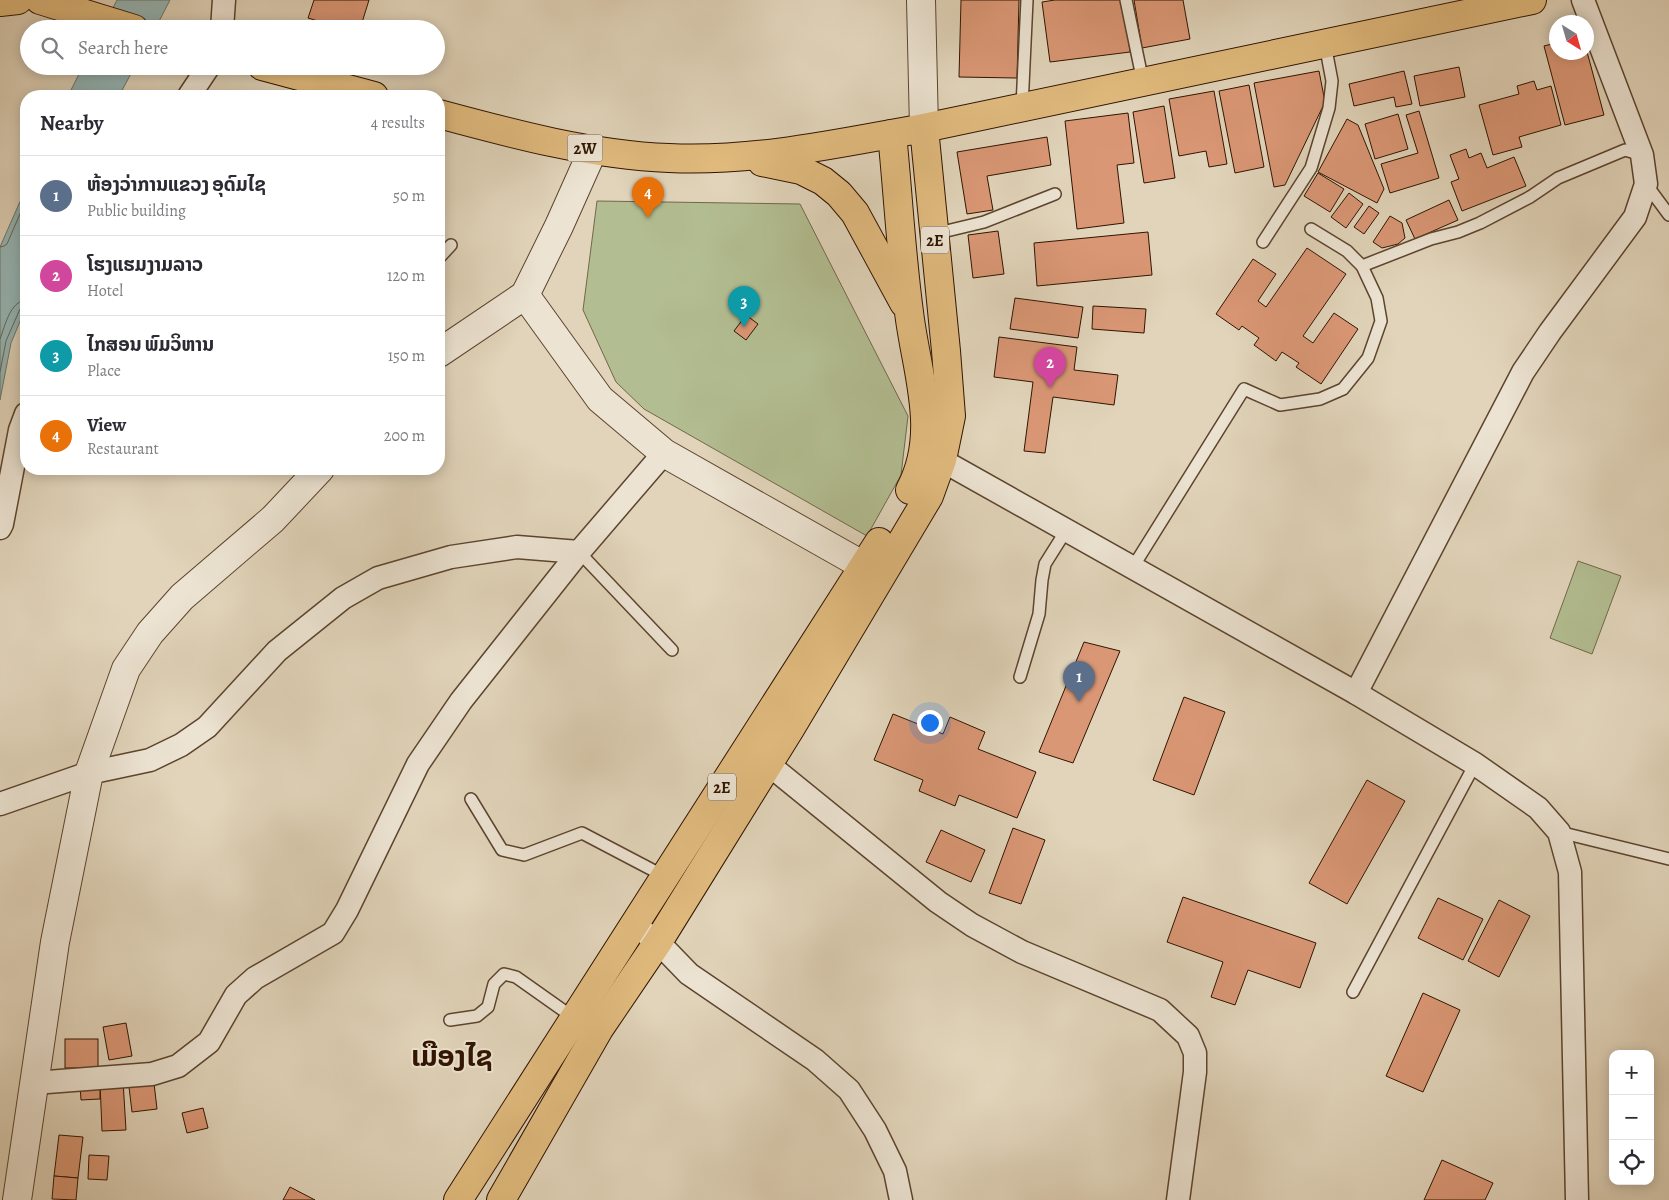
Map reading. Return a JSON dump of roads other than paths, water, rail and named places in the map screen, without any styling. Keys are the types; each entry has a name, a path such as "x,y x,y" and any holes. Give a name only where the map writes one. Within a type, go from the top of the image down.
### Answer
{"main road":[{"path":"0,2 18,0"},
{"path":"924,128 1325,44 1505,3 1532,0"},
{"path":"48,2 105,20"},
{"path":"296,75 352,90"},
{"name":"2W","path":"445,116 593,150 669,158 734,158 814,148 924,128"},
{"name":"2E","path":"924,128 951,416 933,455"},
{"name":"2E","path":"458,1200 664,876 779,723 929,496 933,455 909,311 892,134"},
{"path":"734,158 801,170 822,181 839,194 855,213 909,311"},
{"name":"2E","path":"502,1199 598,1029 658,942 768,764 779,723 864,566 911,488 924,456 933,455"}],"street":[{"path":"223,20 224,0"},
{"path":"922,0 924,128"},
{"path":"1356,693 1523,372 1634,217 1646,184 1642,155 1583,0"},
{"path":"193,90 203,75"},
{"path":"445,345 525,295 593,150"},
{"path":"525,295 600,400 664,453 864,566"},
{"path":"0,528 20,430"},
{"path":"34,1083 152,1074 178,1066 209,1042 236,995 256,978 332,933 347,910 418,764 461,701 579,552 664,453"},
{"path":"933,455 1356,693 1475,764 1538,808 1559,832 1570,872 1577,1200"},
{"path":"17,1200 55,942 89,772 126,669 150,633 182,596 273,519 314,475"},
{"path":"0,804 89,772 150,760 181,745 207,727 277,652 343,598 378,578 451,556 517,547 579,552"},
{"path":"768,764 938,902 972,925 1022,952 1160,1010 1188,1036 1195,1053 1194,1072 1178,1200"},
{"path":"634,925 658,942 689,974 815,1060 849,1090 875,1130 896,1171 901,1200"}],"lane":[{"path":"1022,107 1026,0"},
{"path":"1126,0 1143,82"},
{"path":"1263,242 1310,168 1330,108 1332,81 1325,44"},
{"path":"1362,266 1431,239 1458,232 1480,223 1530,197 1558,178 1618,152 1625,150 1642,155"},
{"path":"1646,184 1669,215"},
{"path":"934,234 984,222 1055,194"},
{"path":"1133,567 1244,389 1280,405 1320,399 1343,389 1368,358 1381,321 1377,298 1362,266 1347,250 1311,230"},
{"path":"445,252 451,245"},
{"path":"1020,677 1039,614 1045,564 1066,529"},
{"path":"579,552 672,650"},
{"path":"1352,992 1475,764"},
{"path":"471,799 502,850 524,855 582,833 664,876"},
{"path":"1559,832 1669,859"},
{"path":"450,1020 477,1016 488,1007 494,984 504,974 516,977 574,1018"}],"water":[{"path":"117,0 170,0 160,20 107,20"},
{"path":"78,75 130,75 122,90 71,90"},
{"path":"20,202 20,321 11,343 0,400 0,247"}],"place":[{"name":"View","path":"648,218"},
{"name":"ໄກສອນ ພົມວິຫານ","path":"744,327"},
{"name":"ໂຮງແຮມງາມລາວ","path":"1050,388"},
{"name":"ຫ້ອງວ່າການແຂວງ ອຸດົມໄຊ","path":"1079,702"}],"district":[{"name":"ເມືອງໄຊ","path":"452,1056"}]}
